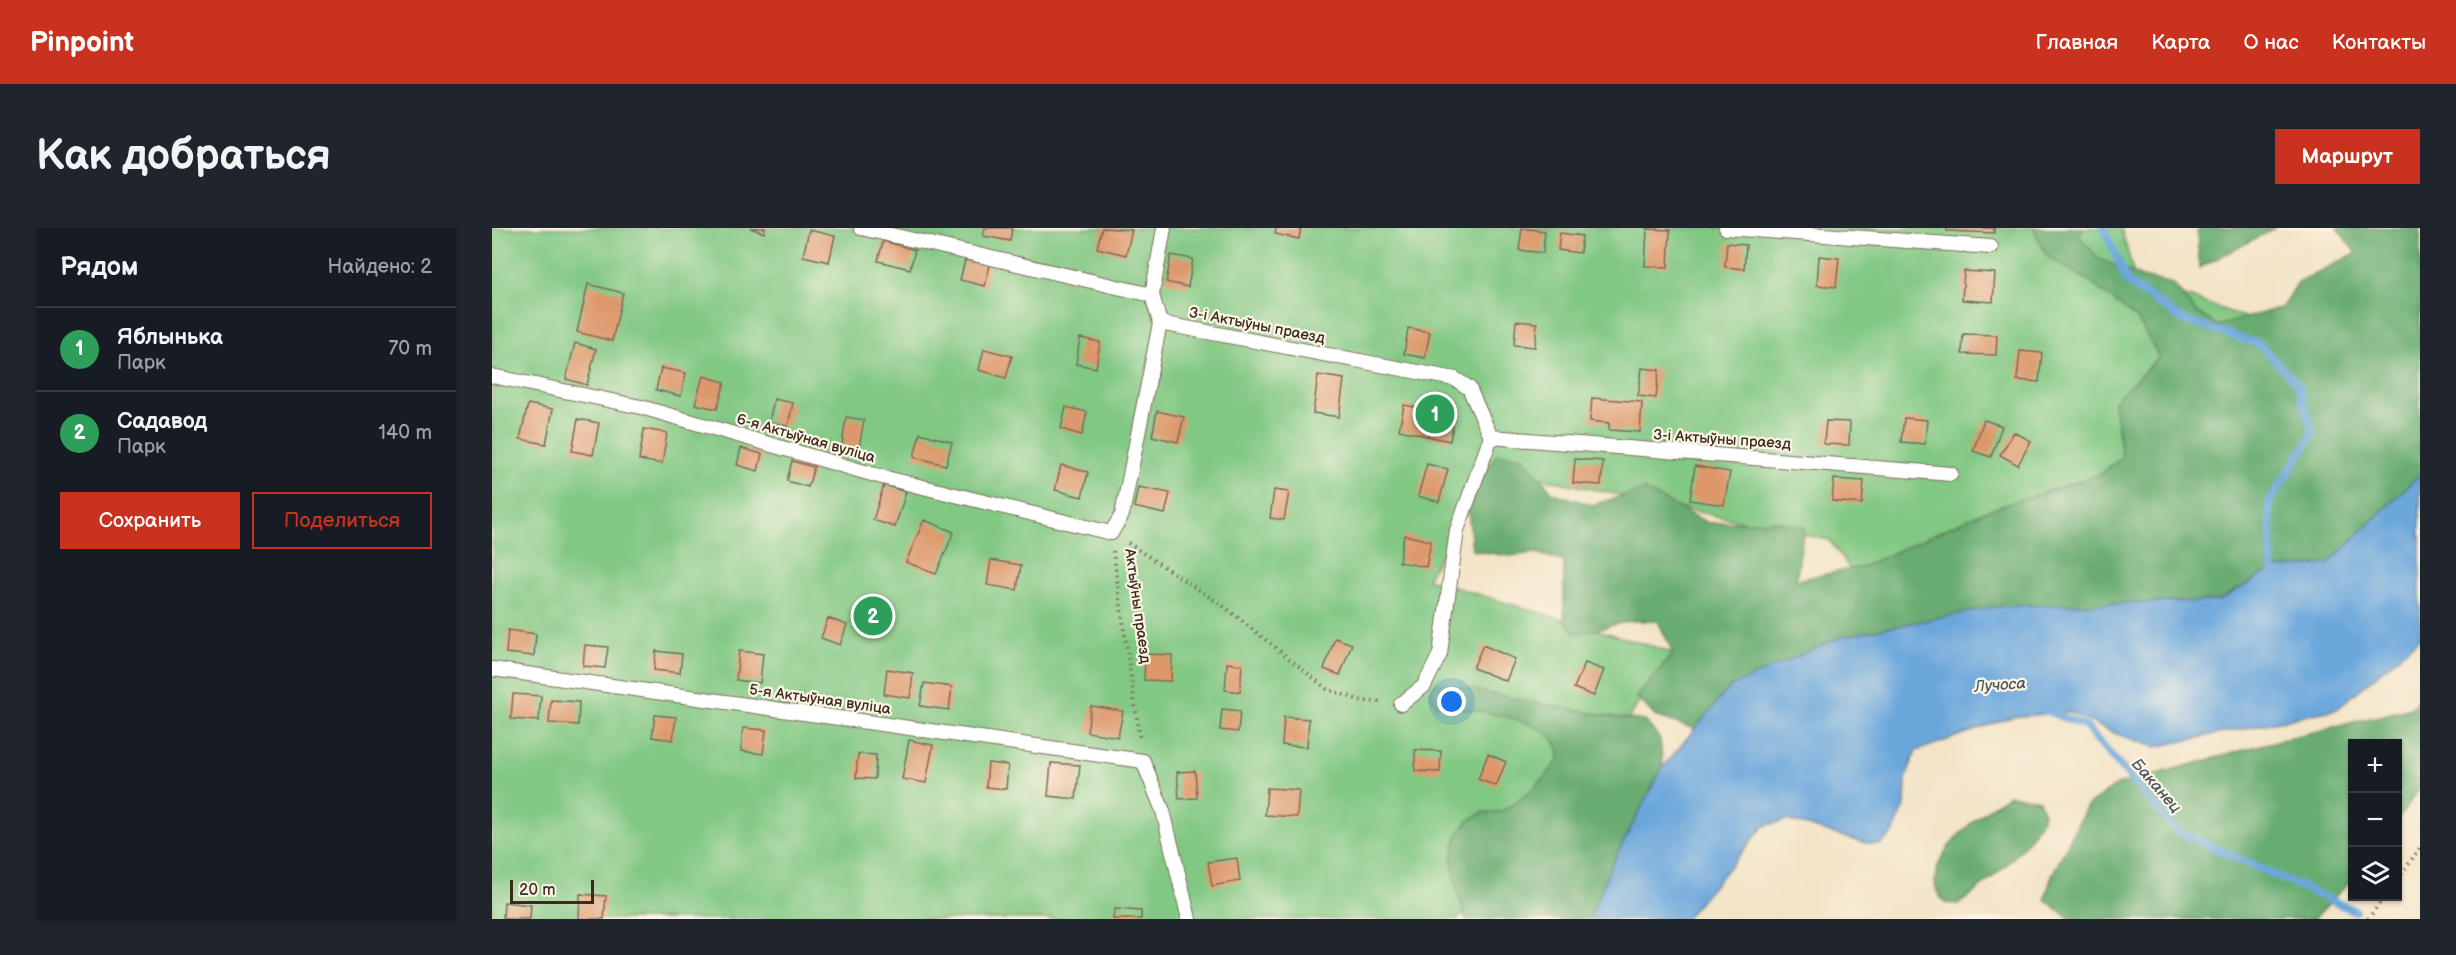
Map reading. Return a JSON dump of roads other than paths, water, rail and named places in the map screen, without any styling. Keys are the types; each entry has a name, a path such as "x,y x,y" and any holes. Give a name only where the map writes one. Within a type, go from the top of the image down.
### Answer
{"lane":[{"path":"861,228 1152,295"},
{"name":"Актыўны праезд","path":"1111,533 1122,515 1160,323 1152,295 1164,228"},
{"path":"1726,228 1991,247"},
{"name":"3-і Актыўны праезд","path":"1160,323 1455,379 1469,388 1491,437 1951,474"},
{"name":"6-я Актыўная вуліца","path":"492,376 642,407 882,477 1111,533"},
{"path":"1401,704 1424,686 1440,654 1458,530 1491,437"},
{"name":"5-я Актыўная вуліца","path":"492,669 1143,761 1163,812 1189,919"}],"water":[{"name":"Лучоса","path":"2420,474 2420,638 2337,709 2155,747 2114,733 2069,712 2012,717 1916,751 1906,778 1905,806 1893,833 1880,845 1861,842 1787,820 1764,826 1685,919 1589,919 1612,864 1663,767 1730,687 1840,637 1999,606 2218,601 2273,569 2328,564"}],"waterway":[{"path":"2104,228 2127,282 2183,320 2259,344 2298,384 2313,434 2269,503 2273,578"},
{"name":"Баканец","path":"2045,710 2085,726 2177,831 2355,911"}],"place":[{"name":"Яблынька","path":"1435,414"},
{"name":"Садавод","path":"873,616"}]}
